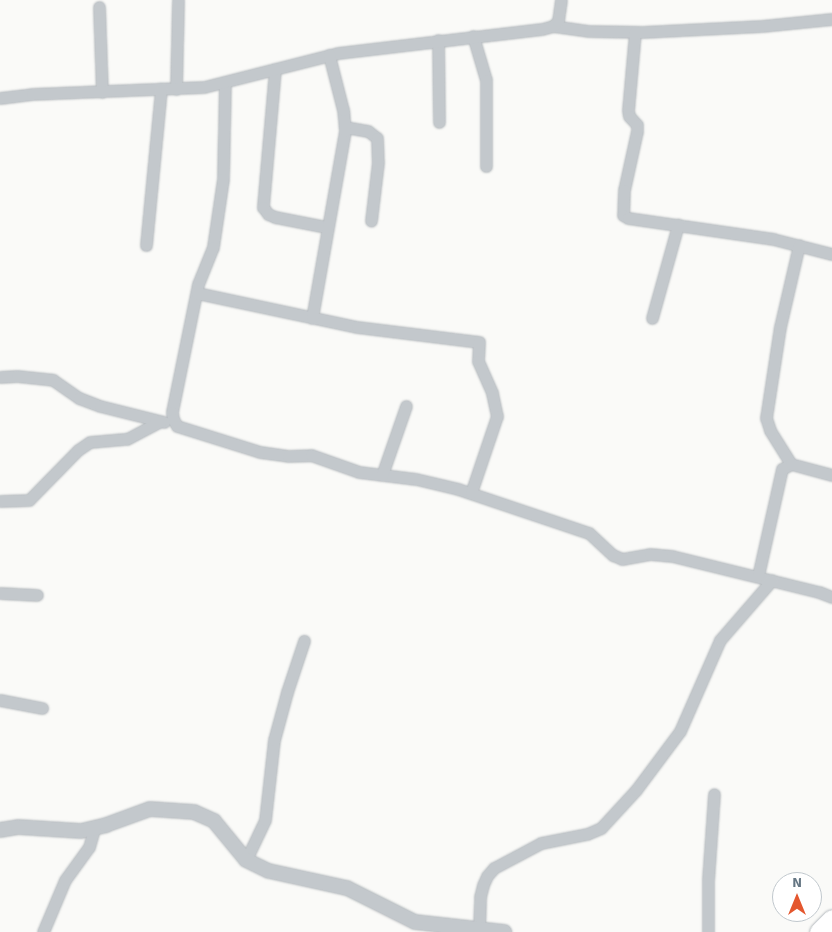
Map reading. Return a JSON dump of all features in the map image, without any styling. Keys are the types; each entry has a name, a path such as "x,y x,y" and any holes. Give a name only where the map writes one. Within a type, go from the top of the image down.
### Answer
{"highway":[{"path":"819,932 832,919"}],"street":[{"path":"176,88 178,0"},
{"path":"553,26 558,21 561,0"},
{"path":"99,7 102,92"},
{"path":"0,98 204,87 329,55 438,40 534,30 553,26 635,32 762,26 832,19"},
{"path":"635,32 628,110 637,125 637,131 624,190 623,215 628,218 799,245 832,254"},
{"path":"473,36 486,80 486,166"},
{"path":"438,40 439,122"},
{"path":"312,318 326,228 345,127 343,110 329,55"},
{"path":"275,69 263,207 268,214 275,217 326,228"},
{"path":"177,426 172,412 201,275 213,247 224,180 225,82"},
{"path":"146,245 160,89"},
{"path":"345,127 368,131 377,138 378,162 371,221"},
{"path":"652,318 678,225"},
{"path":"799,245 780,328 766,418 770,430 790,464 832,476"},
{"path":"197,293 357,328 479,342 478,361 492,393 497,416 471,494"},
{"path":"0,377 17,376 53,380 79,398 100,406 161,421 260,452 288,456 311,455 360,472 416,479 471,494 589,533 613,555 622,559 660,554 758,576 832,597"},
{"path":"382,475 406,406"},
{"path":"0,500 29,500 78,450 90,442 127,439 161,421"},
{"path":"758,576 782,469 790,464"},
{"path":"479,930 480,897 483,885 494,868 541,843 587,834 601,828 610,821 636,790 680,731 720,640 772,580"},
{"path":"0,593 37,595"},
{"path":"246,860 265,820 274,740 286,692 304,641"},
{"path":"0,700 42,708"},
{"path":"708,932 709,861 714,794"},
{"path":"0,830 18,827 68,832 94,829 150,809 194,812 214,821 246,860 282,875 347,888 414,922 504,932"},
{"path":"43,932 65,880 88,847 94,829"}]}
